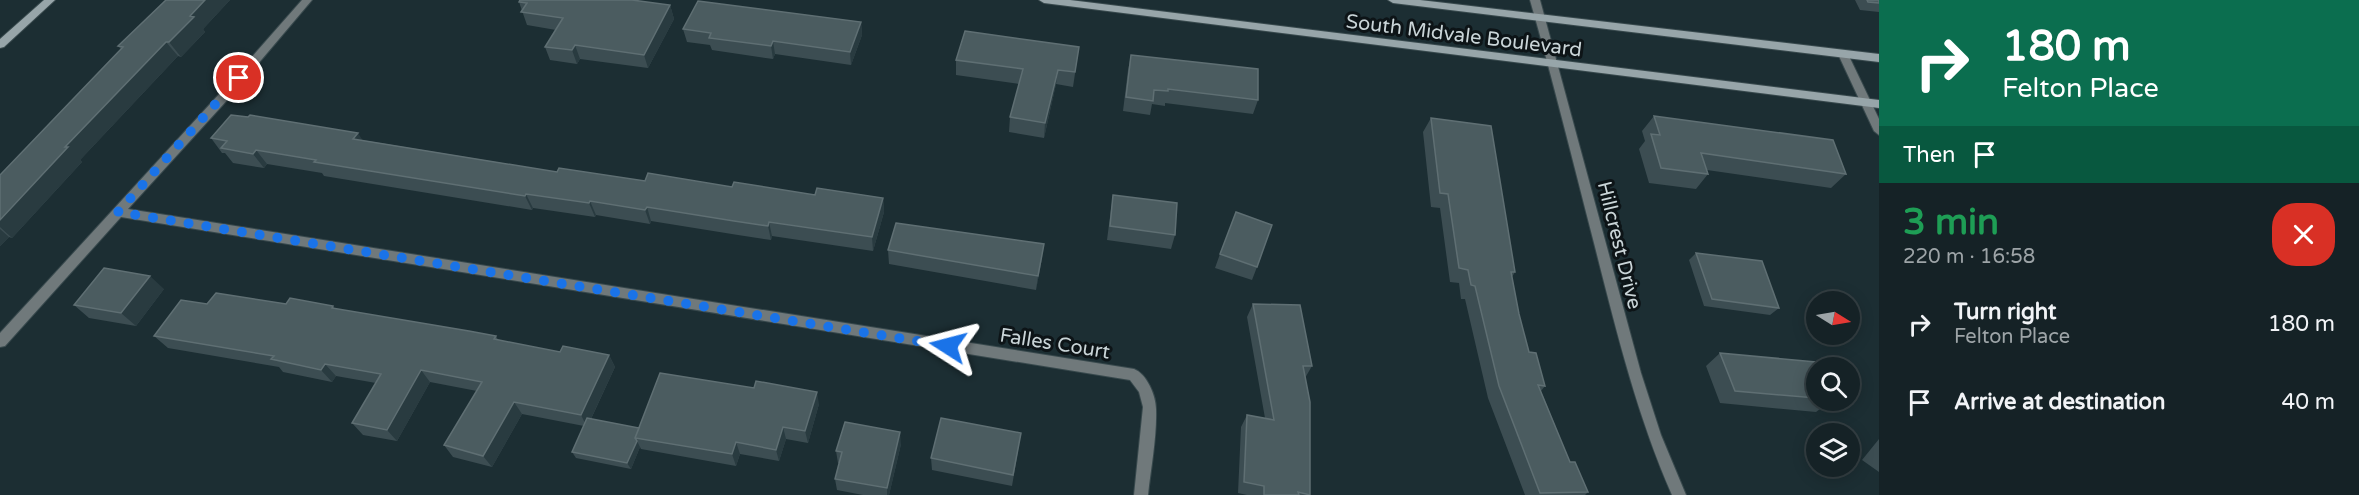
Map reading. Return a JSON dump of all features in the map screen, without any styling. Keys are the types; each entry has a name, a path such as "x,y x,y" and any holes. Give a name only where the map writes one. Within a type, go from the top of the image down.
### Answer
{"main road":[{"path":"0,45 50,0"},
{"name":"South Midvale Boulevard","path":"1044,0 1879,104"},
{"name":"South Midvale Boulevard","path":"1393,0 1879,58"}],"street":[{"path":"0,342 306,0"},
{"name":"Hillcrest Drive","path":"1535,0 1554,65 1629,361 1660,454 1679,495"},
{"path":"1843,54 1879,131"},
{"name":"Falles Court","path":"118,212 1134,375 1145,390 1150,407 1141,495"}],"building":[{"path":"166,0 205,0 190,16 194,17 169,42 166,42 65,147 68,147 0,220 0,175 123,47 118,46"},
{"path":"520,0 632,0 670,5 644,55 575,45 572,50 545,47 563,18 521,12 527,3 519,2"},
{"path":"1867,0 1879,0 1879,3 1868,2"},
{"path":"698,1 861,22 850,52 773,41 771,46 709,38 711,33 683,29"},
{"path":"965,31 1079,47 1075,72 1058,70 1045,123 1010,117 1023,69 956,60"},
{"path":"1131,55 1258,69 1258,100 1168,89 1168,91 1154,90 1153,101 1126,97"},
{"path":"231,115 248,117 250,115 358,133 353,139 557,172 559,168 645,181 648,173 732,187 734,182 815,195 817,188 883,198 872,237 769,222 768,226 647,207 645,210 590,201 589,203 526,194 525,196 314,162 316,160 256,150 253,154 221,148 227,141 211,138"},
{"path":"1654,116 1833,140 1846,174 1701,153 1708,174 1661,168 1651,134 1660,135"},
{"path":"1431,118 1491,126 1515,272 1511,272 1529,352 1536,353 1545,386 1538,385 1570,462 1575,462 1588,492 1540,493 1499,386 1475,286 1471,285 1468,270 1459,268 1448,194 1440,193"},
{"path":"1113,195 1177,203 1175,235 1110,226"},
{"path":"1236,212 1272,225 1257,267 1220,254"},
{"path":"896,223 1044,244 1038,276 888,250"},
{"path":"1696,253 1762,261 1779,308 1712,299"},
{"path":"104,268 150,276 121,313 74,305"},
{"path":"216,293 286,304 290,298 333,306 332,308 496,336 494,339 560,352 563,346 609,355 581,415 514,402 483,456 444,445 482,382 421,370 387,430 352,423 381,374 325,364 321,370 271,359 274,356 154,336 181,300 207,304"},
{"path":"1253,304 1300,305 1312,366 1303,366 1310,402 1310,495 1298,492 1299,495 1264,495 1264,486 1244,482 1247,415 1274,420"},
{"path":"1720,353 1806,361 1806,397 1735,391"},
{"path":"660,373 754,388 756,381 817,392 805,431 783,427 776,450 736,442 732,454 635,438"},
{"path":"587,418 639,428 635,438 637,441 627,463 572,452"},
{"path":"941,418 1021,433 1013,475 931,458"},
{"path":"845,422 900,432 887,488 835,479 842,452 836,451"}],"route":[{"path":"239,78 118,212 948,346"}]}
